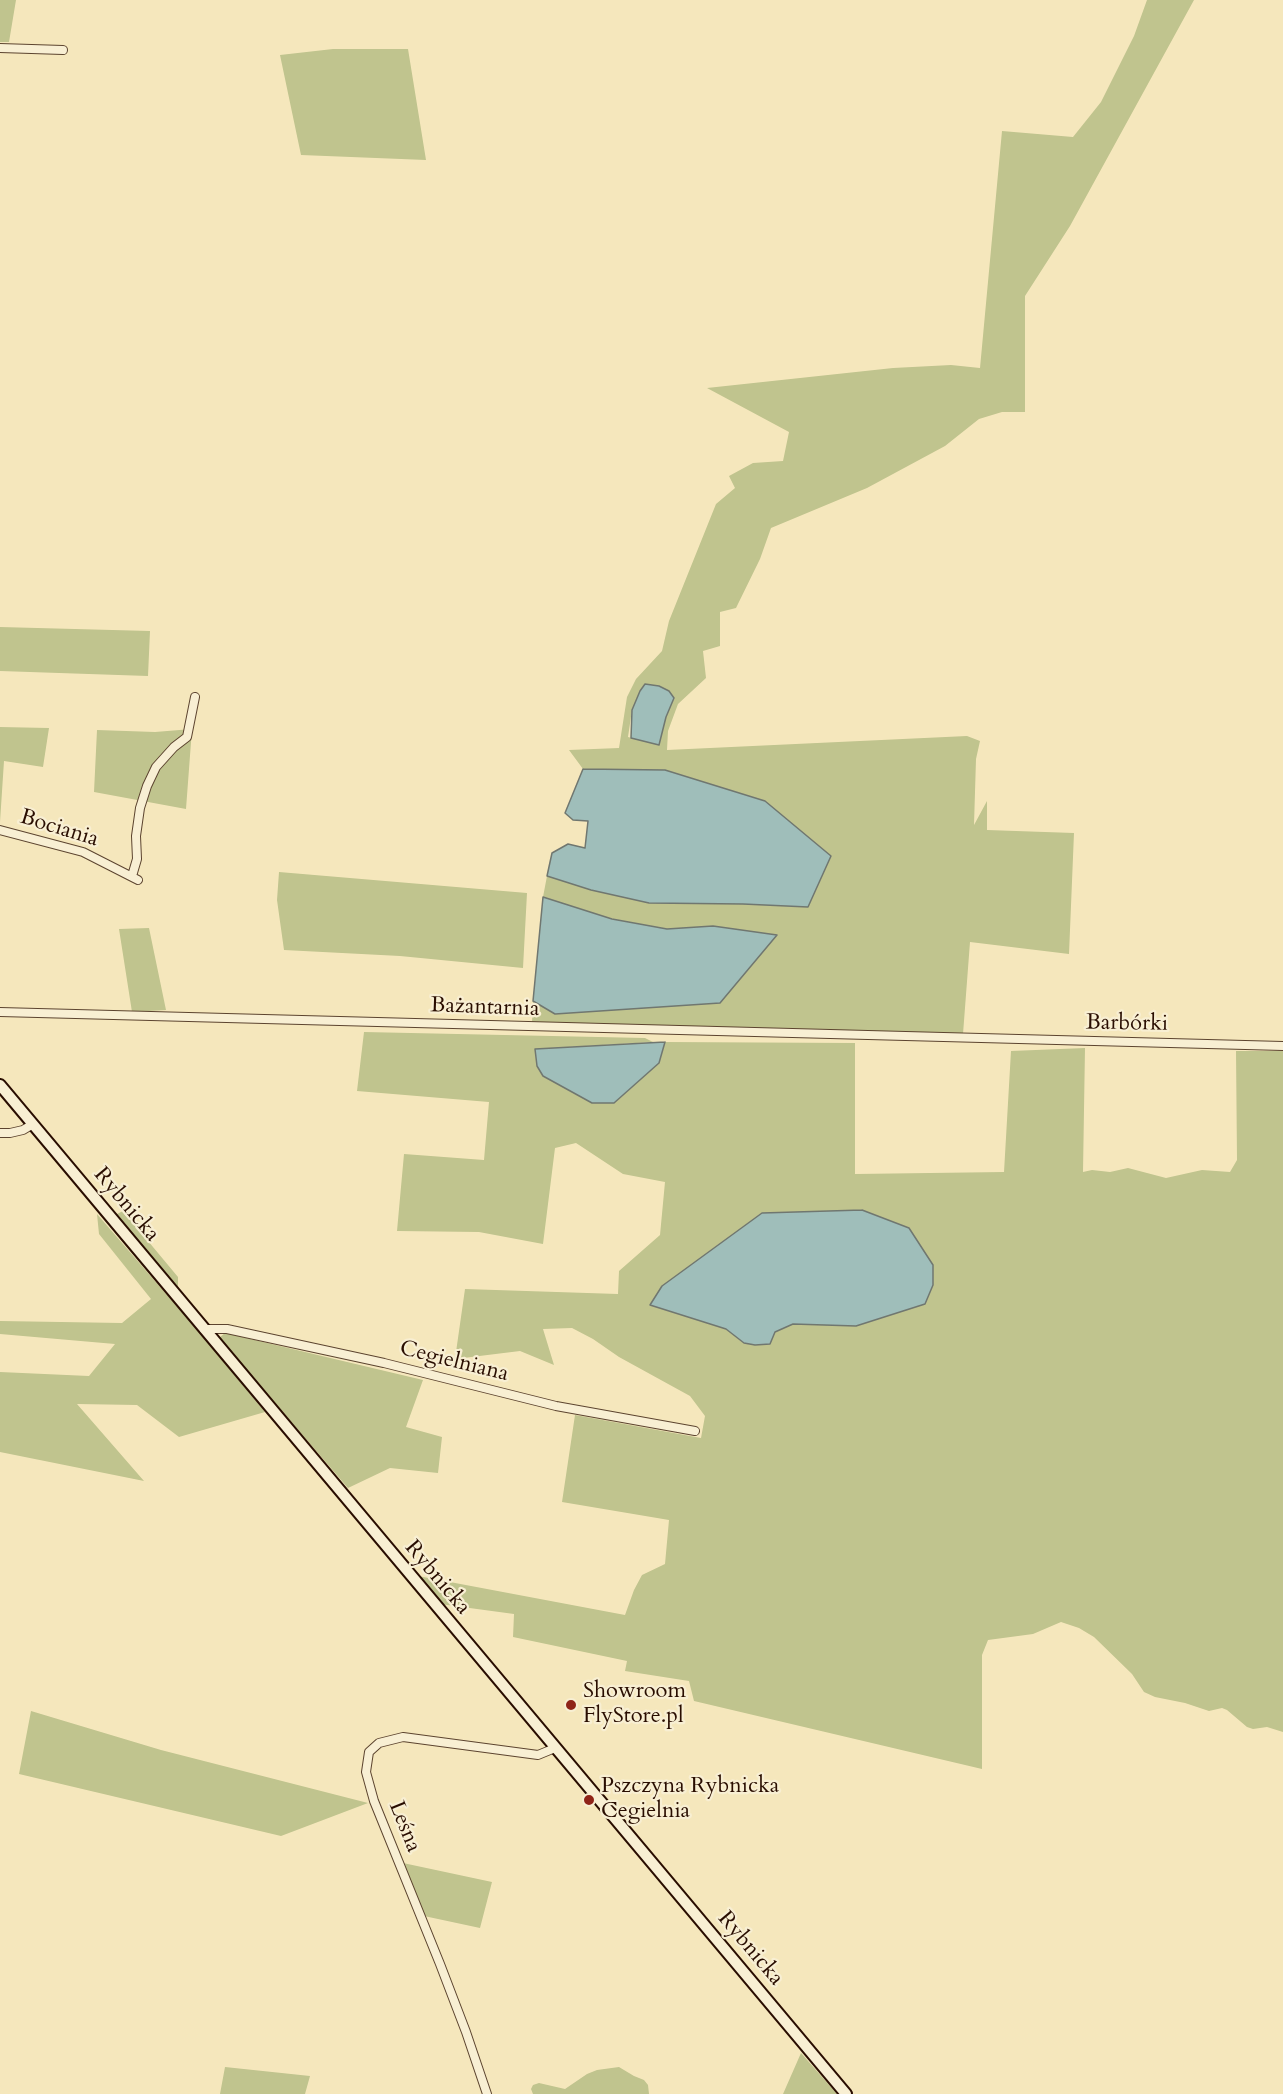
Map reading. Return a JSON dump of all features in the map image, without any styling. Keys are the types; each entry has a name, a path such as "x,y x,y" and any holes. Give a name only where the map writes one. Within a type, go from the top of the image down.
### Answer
{"main road":[{"name":"Rybnicka","path":"0,1085 846,2094"}],"street":[{"path":"0,48 63,50"},
{"name":"Bociania","path":"0,830 83,852 135,878 136,836 140,808 147,786 156,767 174,747 187,737 195,697"},
{"name":"Bażantarnia","path":"0,1012 970,1037"},
{"name":"Barbórki","path":"970,1037 1283,1046"},
{"path":"0,1133 23,1130 33,1124"},
{"name":"Cegielniana","path":"204,1329 227,1329 384,1363 556,1407 695,1431"},
{"name":"Leśna","path":"487,2094 462,2022 374,1801 366,1772 369,1752 379,1743 403,1737 538,1755 555,1748"}],"green space":[{"path":"0,0 16,0 9,42 0,42"},
{"path":"1147,0 1194,0 1070,226 1025,296 1025,412 1002,412 979,419 945,446 867,488 771,528 760,559 736,608 720,612 720,646 703,651 706,678 678,704 668,731 667,750 967,736 980,741 976,759 974,825 987,801 987,830 1074,833 1069,954 970,942 963,1034 532,1023 533,1001 555,1014 720,1003 713,926 667,929 612,919 543,897 547,876 591,890 743,904 808,907 765,801 665,770 583,769 569,750 619,748 627,697 636,679 662,651 669,621 716,504 735,488 729,476 753,463 783,461 789,432 707,388 893,368 951,365 980,368 1002,131 1073,137 1101,102 1134,36","holes":["645,684 659,686 669,691 674,698 666,717 659,745 628,737 632,710"]},
{"path":"333,49 408,49 426,160 301,155 280,55"},
{"path":"0,627 150,631 148,676 0,671"},
{"path":"0,727 49,728 43,767 4,761 0,822"},
{"path":"192,729 186,809 94,792 97,730 155,732"},
{"path":"279,872 527,893 523,968 400,956 284,950 277,900"},
{"path":"149,928 166,1010 132,1012 119,929"},
{"path":"364,1032 645,1038 653,1042 535,1049 543,1076 592,1103 614,1103 659,1063 665,1042 855,1043 855,1174 1004,1172 1011,1051 1085,1048 1083,1172 1092,1170 1110,1172 1128,1168 1166,1178 1202,1170 1230,1172 1237,1160 1236,1051 1283,1051 1283,1732 1267,1727 1253,1729 1247,1727 1222,1708 1209,1711 1144,1692 1132,1674 1094,1637 1079,1628 1061,1622 1033,1634 988,1640 982,1655 982,1769 694,1701 689,1681 625,1671 627,1661 513,1637 514,1614 440,1604 418,1576 625,1615 642,1575 665,1564 669,1520 562,1502 575,1415 701,1438 705,1416 690,1396 572,1328 543,1329 554,1365 520,1351 455,1359 465,1289 618,1294 619,1271 660,1235 665,1182 623,1174 576,1143 555,1148 543,1244 479,1232 397,1231 404,1154 484,1160 489,1102 357,1091","holes":["925,1304 856,1326 793,1324 744,1343 726,1329 651,1305"]},
{"path":"123,1211 178,1277 178,1289 115,1215"},
{"path":"97,1214 265,1412 179,1437 137,1405 77,1404 144,1481 0,1452 0,1372 89,1376 115,1344 0,1334 0,1321 122,1323 151,1299 99,1234"},
{"path":"225,1333 423,1380 406,1427 442,1437 438,1473 390,1468 348,1488 219,1338"},
{"path":"31,1711 161,1750 368,1803 281,1836 19,1774"},
{"path":"403,1863 492,1882 480,1928 424,1916"},
{"path":"801,2053 837,2094 783,2094"},
{"path":"225,2067 310,2076 305,2094 220,2094"},
{"path":"619,2067 644,2080 648,2085 649,2094 533,2094 531,2089 533,2085 539,2083 565,2089 587,2074"}],"water":[{"path":"645,684 659,686 669,691 674,698 666,717 659,745 631,738 632,710"},
{"path":"583,769 665,770 765,801 831,856 808,907 649,903 591,890 547,876 552,853 568,844 585,848 588,821 573,820 565,813"},
{"path":"543,897 612,919 667,929 713,926 777,935 720,1003 555,1014 533,1001"},
{"path":"665,1042 659,1063 614,1103 592,1103 543,1076 537,1066 535,1049"},
{"path":"862,1210 909,1228 933,1265 933,1285 925,1304 856,1326 793,1324 775,1332 770,1344 755,1345 744,1343 726,1329 650,1305 662,1286 762,1213"}],"place":[{"name":"Showroom FlyStore.pl","path":"571,1705"},
{"name":"Pszczyna Rybnicka Cegielnia","path":"589,1800"}]}
